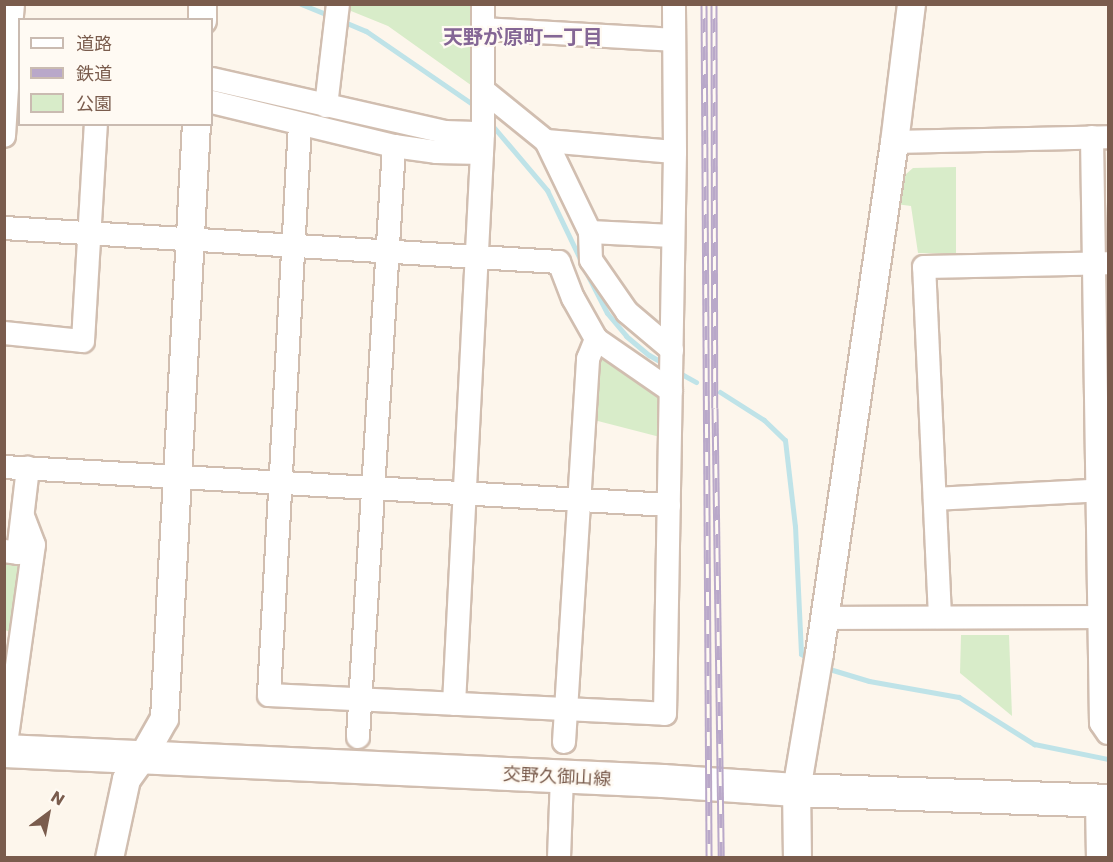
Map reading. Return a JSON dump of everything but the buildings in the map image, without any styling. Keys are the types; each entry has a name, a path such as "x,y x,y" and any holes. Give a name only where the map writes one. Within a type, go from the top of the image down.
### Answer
{"main road":[{"name":"交野久御山線","path":"5,751 796,790 1104,801"}],"street":[{"path":"4,136 15,42 13,4"},
{"path":"326,106 338,4"},
{"path":"454,704 482,143 483,4"},
{"path":"300,124 269,695 665,714 675,152 674,4"},
{"path":"796,858 796,790 824,618 894,142 910,4"},
{"path":"484,29 674,40"},
{"path":"213,79 445,132 482,143"},
{"path":"483,90 546,141 590,232 591,260 627,312 672,350"},
{"path":"213,102 394,146 436,152 482,143"},
{"path":"4,333 83,341 96,126"},
{"path":"109,858 126,779 142,758 164,718 196,126"},
{"path":"894,142 1100,137 1103,375 1101,723 1108,733"},
{"path":"546,141 675,152"},
{"path":"358,737 394,146"},
{"path":"4,228 559,262 573,298 596,339 671,391"},
{"path":"590,232 673,236"},
{"path":"940,617 924,267 1102,263"},
{"path":"564,742 588,359 596,339"},
{"path":"4,467 669,505"},
{"path":"4,551 18,553 28,468"},
{"path":"934,499 1103,490"},
{"path":"5,751 34,545 23,516"},
{"path":"824,618 1100,617"},
{"path":"559,858 562,777"},
{"path":"1100,858 1104,801"}],"green space":[{"path":"351,5 473,5 475,88 388,26 351,11"},
{"path":"956,167 956,254 918,253 911,206 896,204 898,181 913,168"},
{"path":"598,350 662,394 660,437 594,420"},
{"path":"4,563 24,565 15,634 5,630"},
{"path":"961,635 1009,635 1012,716 960,673"}],"waterway":[{"path":"301,4 330,16"},
{"path":"342,21 366,31 475,106"},
{"path":"491,124 547,190 582,263"},
{"path":"586,272 607,313 626,336 649,355 666,365"},
{"path":"676,371 696,382"},
{"path":"720,392 764,420 785,440 795,526 801,654 809,659"},
{"path":"826,668 869,681 959,697 1034,744 1108,759"}],"railway":[{"path":"704,4 709,858"},
{"path":"714,4 715,408 721,858"}],"district":[{"name":"天野が原町一丁目","path":"523,37"}]}
